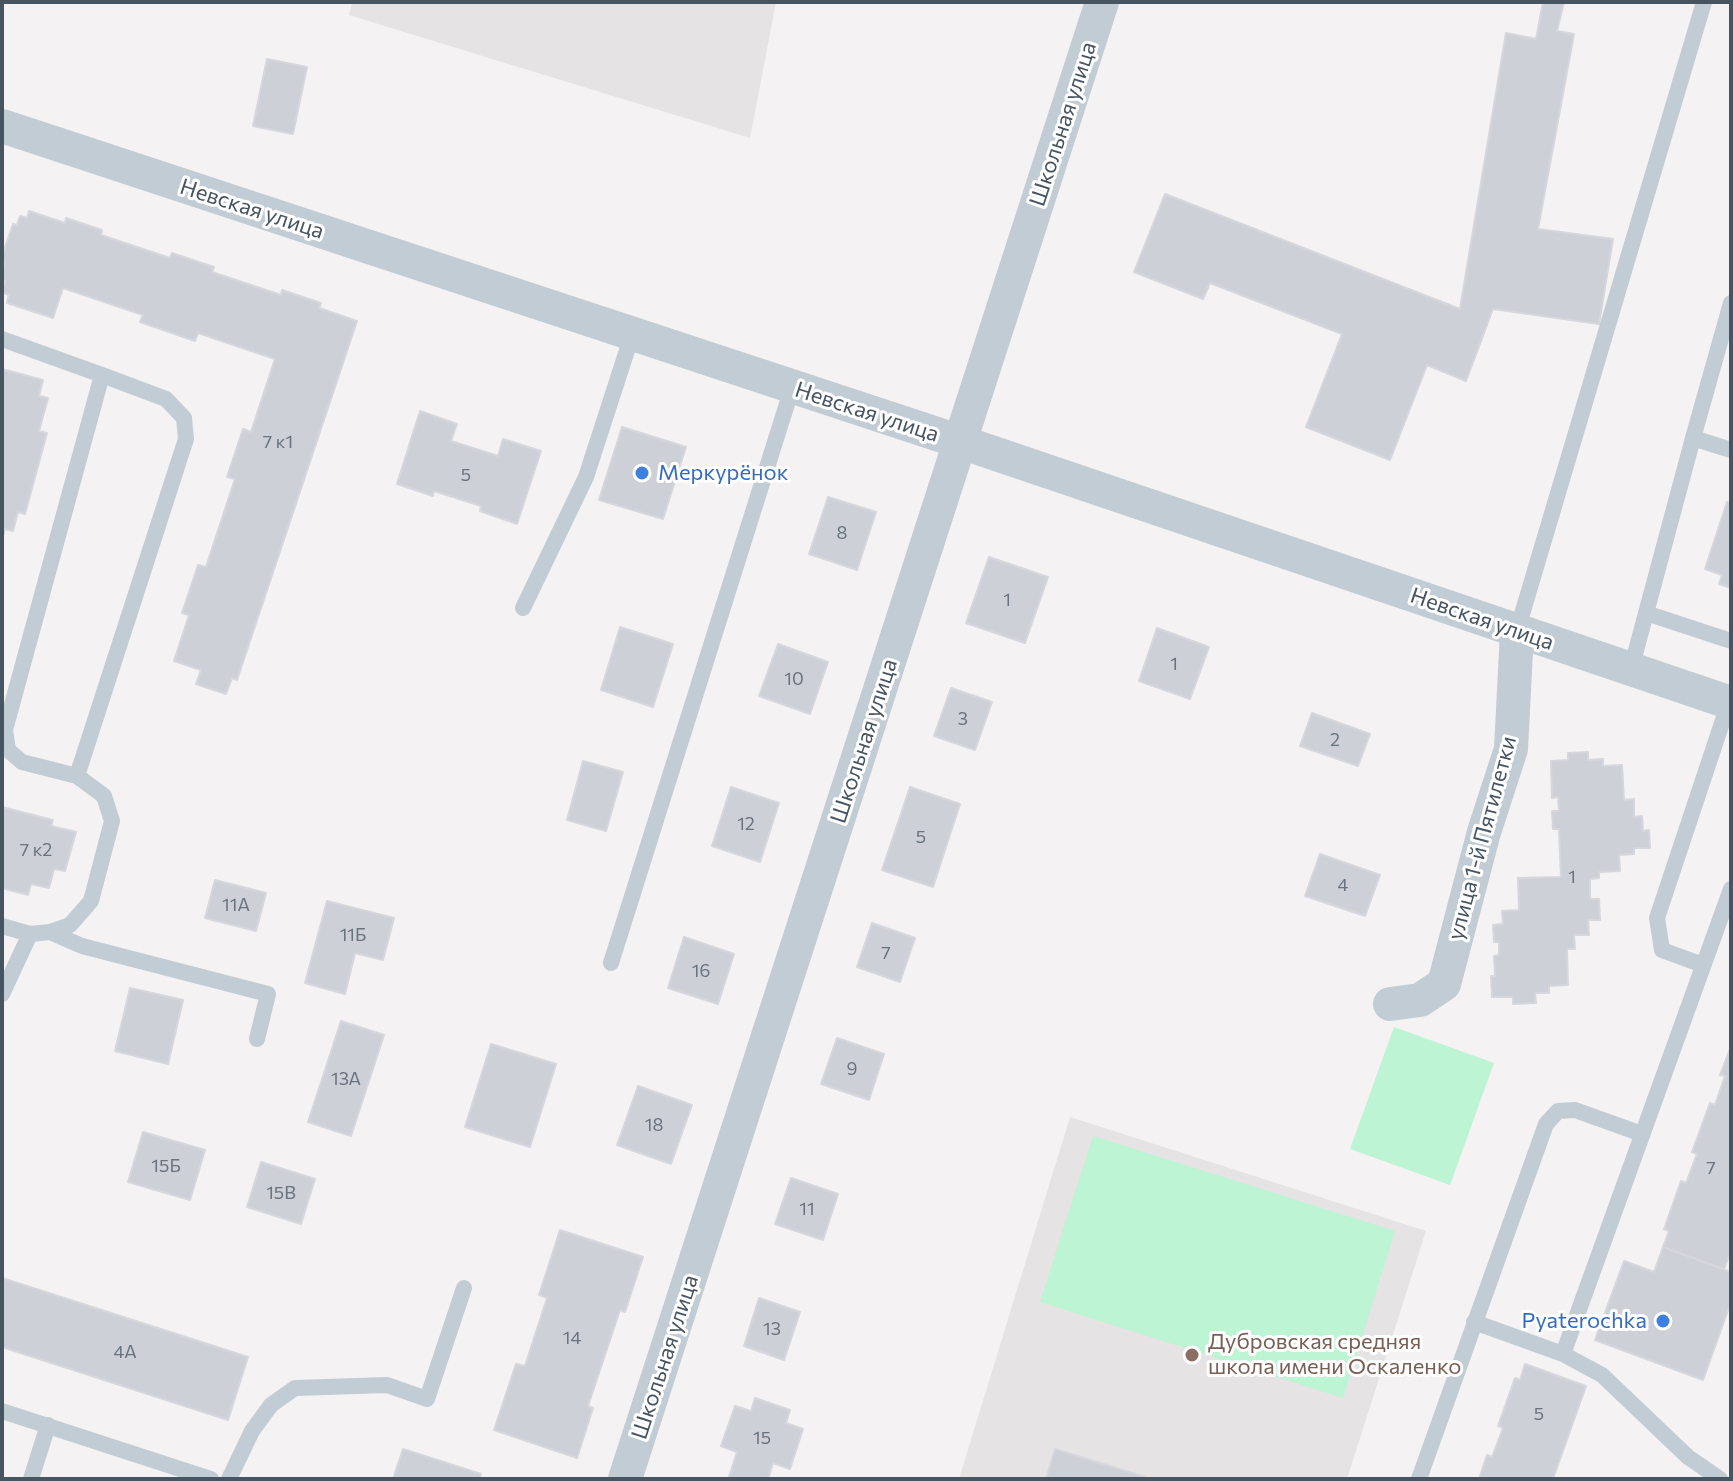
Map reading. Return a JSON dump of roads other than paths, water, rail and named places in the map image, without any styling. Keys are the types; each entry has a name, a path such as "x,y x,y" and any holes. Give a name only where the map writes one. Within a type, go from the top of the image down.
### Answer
{"street":[{"name":"Школьная улица","path":"625,1479 1102,2"},
{"name":"Невская улица","path":"2,126 961,442 1730,703"},
{"name":"улица 1-й Пятилетки","path":"1390,1004 1420,1000 1444,984 1484,832 1511,749 1517,631"}],"lane":[{"path":"1517,631 1704,2"},
{"path":"1631,669 1731,303"},
{"path":"523,608 586,477 632,335"},
{"path":"2,339 166,399 184,418 186,439 77,776"},
{"path":"2,926 30,934 50,932 70,925 91,901 112,821 104,796 77,776 22,762 8,750 5,730 102,375"},
{"path":"611,963 792,388"},
{"path":"1693,438 1731,450"},
{"path":"1646,613 1731,641"},
{"path":"1703,965 1662,950 1657,918 1730,703"},
{"path":"1563,1354 1731,889"},
{"path":"50,932 82,946 268,994 257,1039"},
{"path":"2,993 30,934"},
{"path":"1419,1479 1546,1124 1558,1111 1575,1110 1642,1134"},
{"path":"229,1479 252,1431 271,1405 295,1388 387,1385 427,1399 464,1288"},
{"path":"1474,1322 1563,1354 1602,1375 1688,1457 1720,1479"},
{"path":"2,1411 211,1479"},
{"path":"31,1479 48,1425"}],"place":[{"name":"Меркурёнок","path":"642,473"},
{"name":"Pyaterochka","path":"1663,1321"},
{"name":"Дубровская средняя школа имени Оскаленко","path":"1192,1355"}]}
